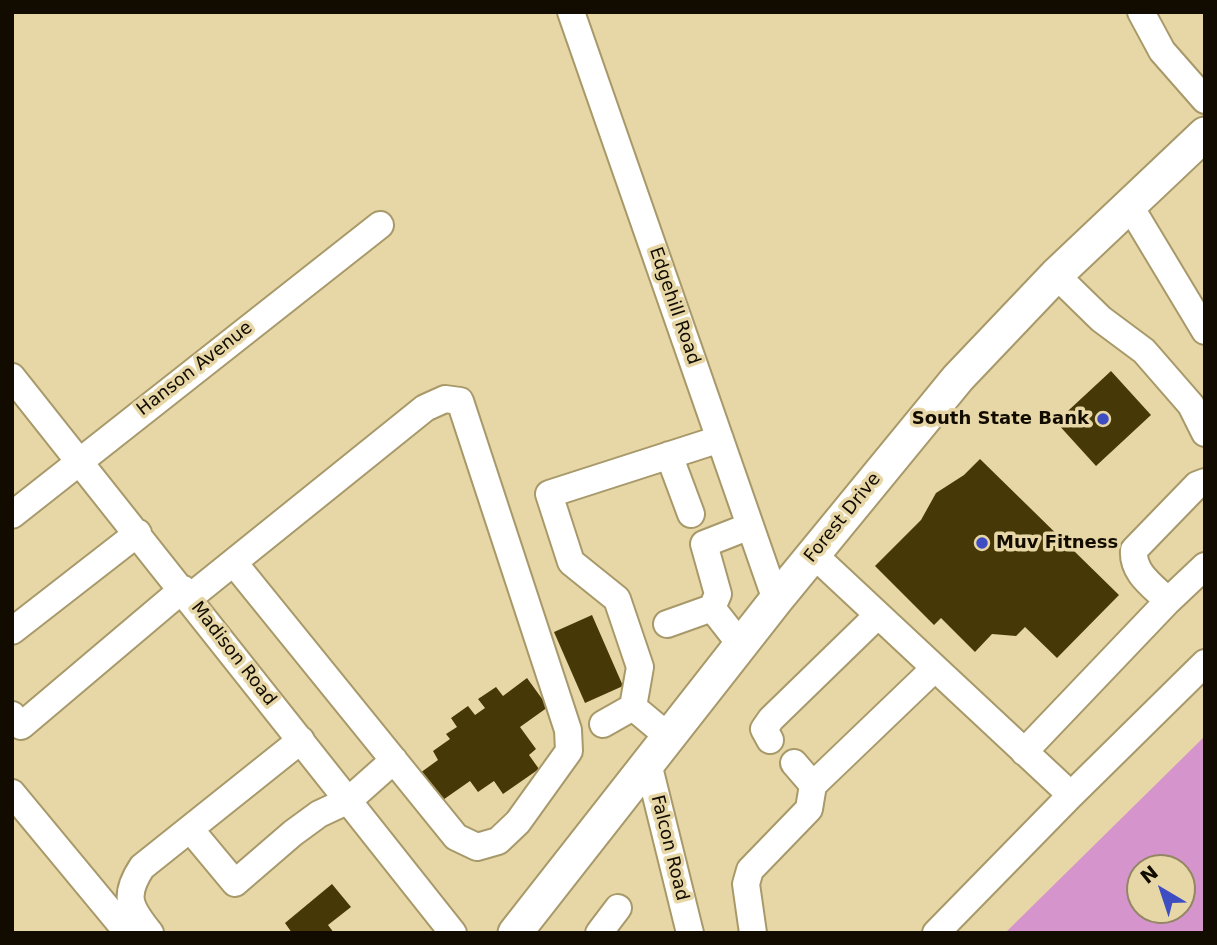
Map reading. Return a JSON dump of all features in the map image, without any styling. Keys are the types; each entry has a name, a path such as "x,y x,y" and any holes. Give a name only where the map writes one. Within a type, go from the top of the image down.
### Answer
{"main road":[{"name":"Forest Drive","path":"515,933 776,600 958,378 1056,275 1129,203 1205,134"}],"street":[{"name":"Edgehill Road","path":"571,12 776,600"},
{"path":"1141,12 1162,51 1205,100"},
{"path":"1129,203 1205,331"},
{"name":"Hanson Avenue","path":"12,515 79,459 380,225"},
{"path":"1056,275 1101,319 1144,351 1191,405 1205,433"},
{"name":"Madison Road","path":"12,377 453,933"},
{"path":"12,715 21,726 186,594 234,563 240,554 425,408 444,399 460,401 568,730 569,751 518,822 498,841 477,847 456,837 234,563"},
{"path":"634,707 640,667 617,599 571,562 549,494 720,439"},
{"path":"668,455 691,514"},
{"path":"1168,601 1138,571 1133,562 1134,550 1197,485 1205,482"},
{"path":"667,624 712,608 718,594 704,544 750,526"},
{"path":"12,631 138,533"},
{"path":"813,554 1071,795"},
{"path":"1024,752 1168,601 1205,566"},
{"path":"712,608 741,645"},
{"path":"770,740 764,729 878,615"},
{"path":"936,933 1205,663"},
{"path":"753,933 746,884 750,870 809,809 813,785 935,668"},
{"path":"603,724 634,707"},
{"path":"634,707 668,737"},
{"path":"150,933 130,902 131,884 142,867 301,740"},
{"path":"190,829 235,883 319,814 349,800 394,760"},
{"name":"Falcon Road","path":"648,762 690,933"},
{"path":"794,763 813,785"},
{"path":"12,793 128,933"},
{"path":"599,933 618,908"}],"shaded area":[{"path":"1205,736 1205,933 1005,933"}],"building":[{"name":"South State Bank","path":"1111,371 1151,415 1096,466 1056,422"},
{"name":"Muv Fitness","path":"980,459 1119,595 1057,658 1025,627 1016,636 992,634 975,652 941,618 934,625 875,566 921,520 936,493 964,475"},
{"path":"592,615 623,686 585,703 554,632"},
{"path":"527,678 548,707 520,727 536,749 529,755 539,769 503,794 494,781 478,792 470,781 440,802 420,773 438,760 433,751 450,739 446,734 457,727 451,718 468,706 475,715 485,708 478,699 496,687 503,696"},
{"path":"332,884 351,907 328,925 334,933 292,933 285,923"}],"place":[{"name":"South State Bank","path":"1103,419"},
{"name":"Muv Fitness","path":"982,543"}]}
